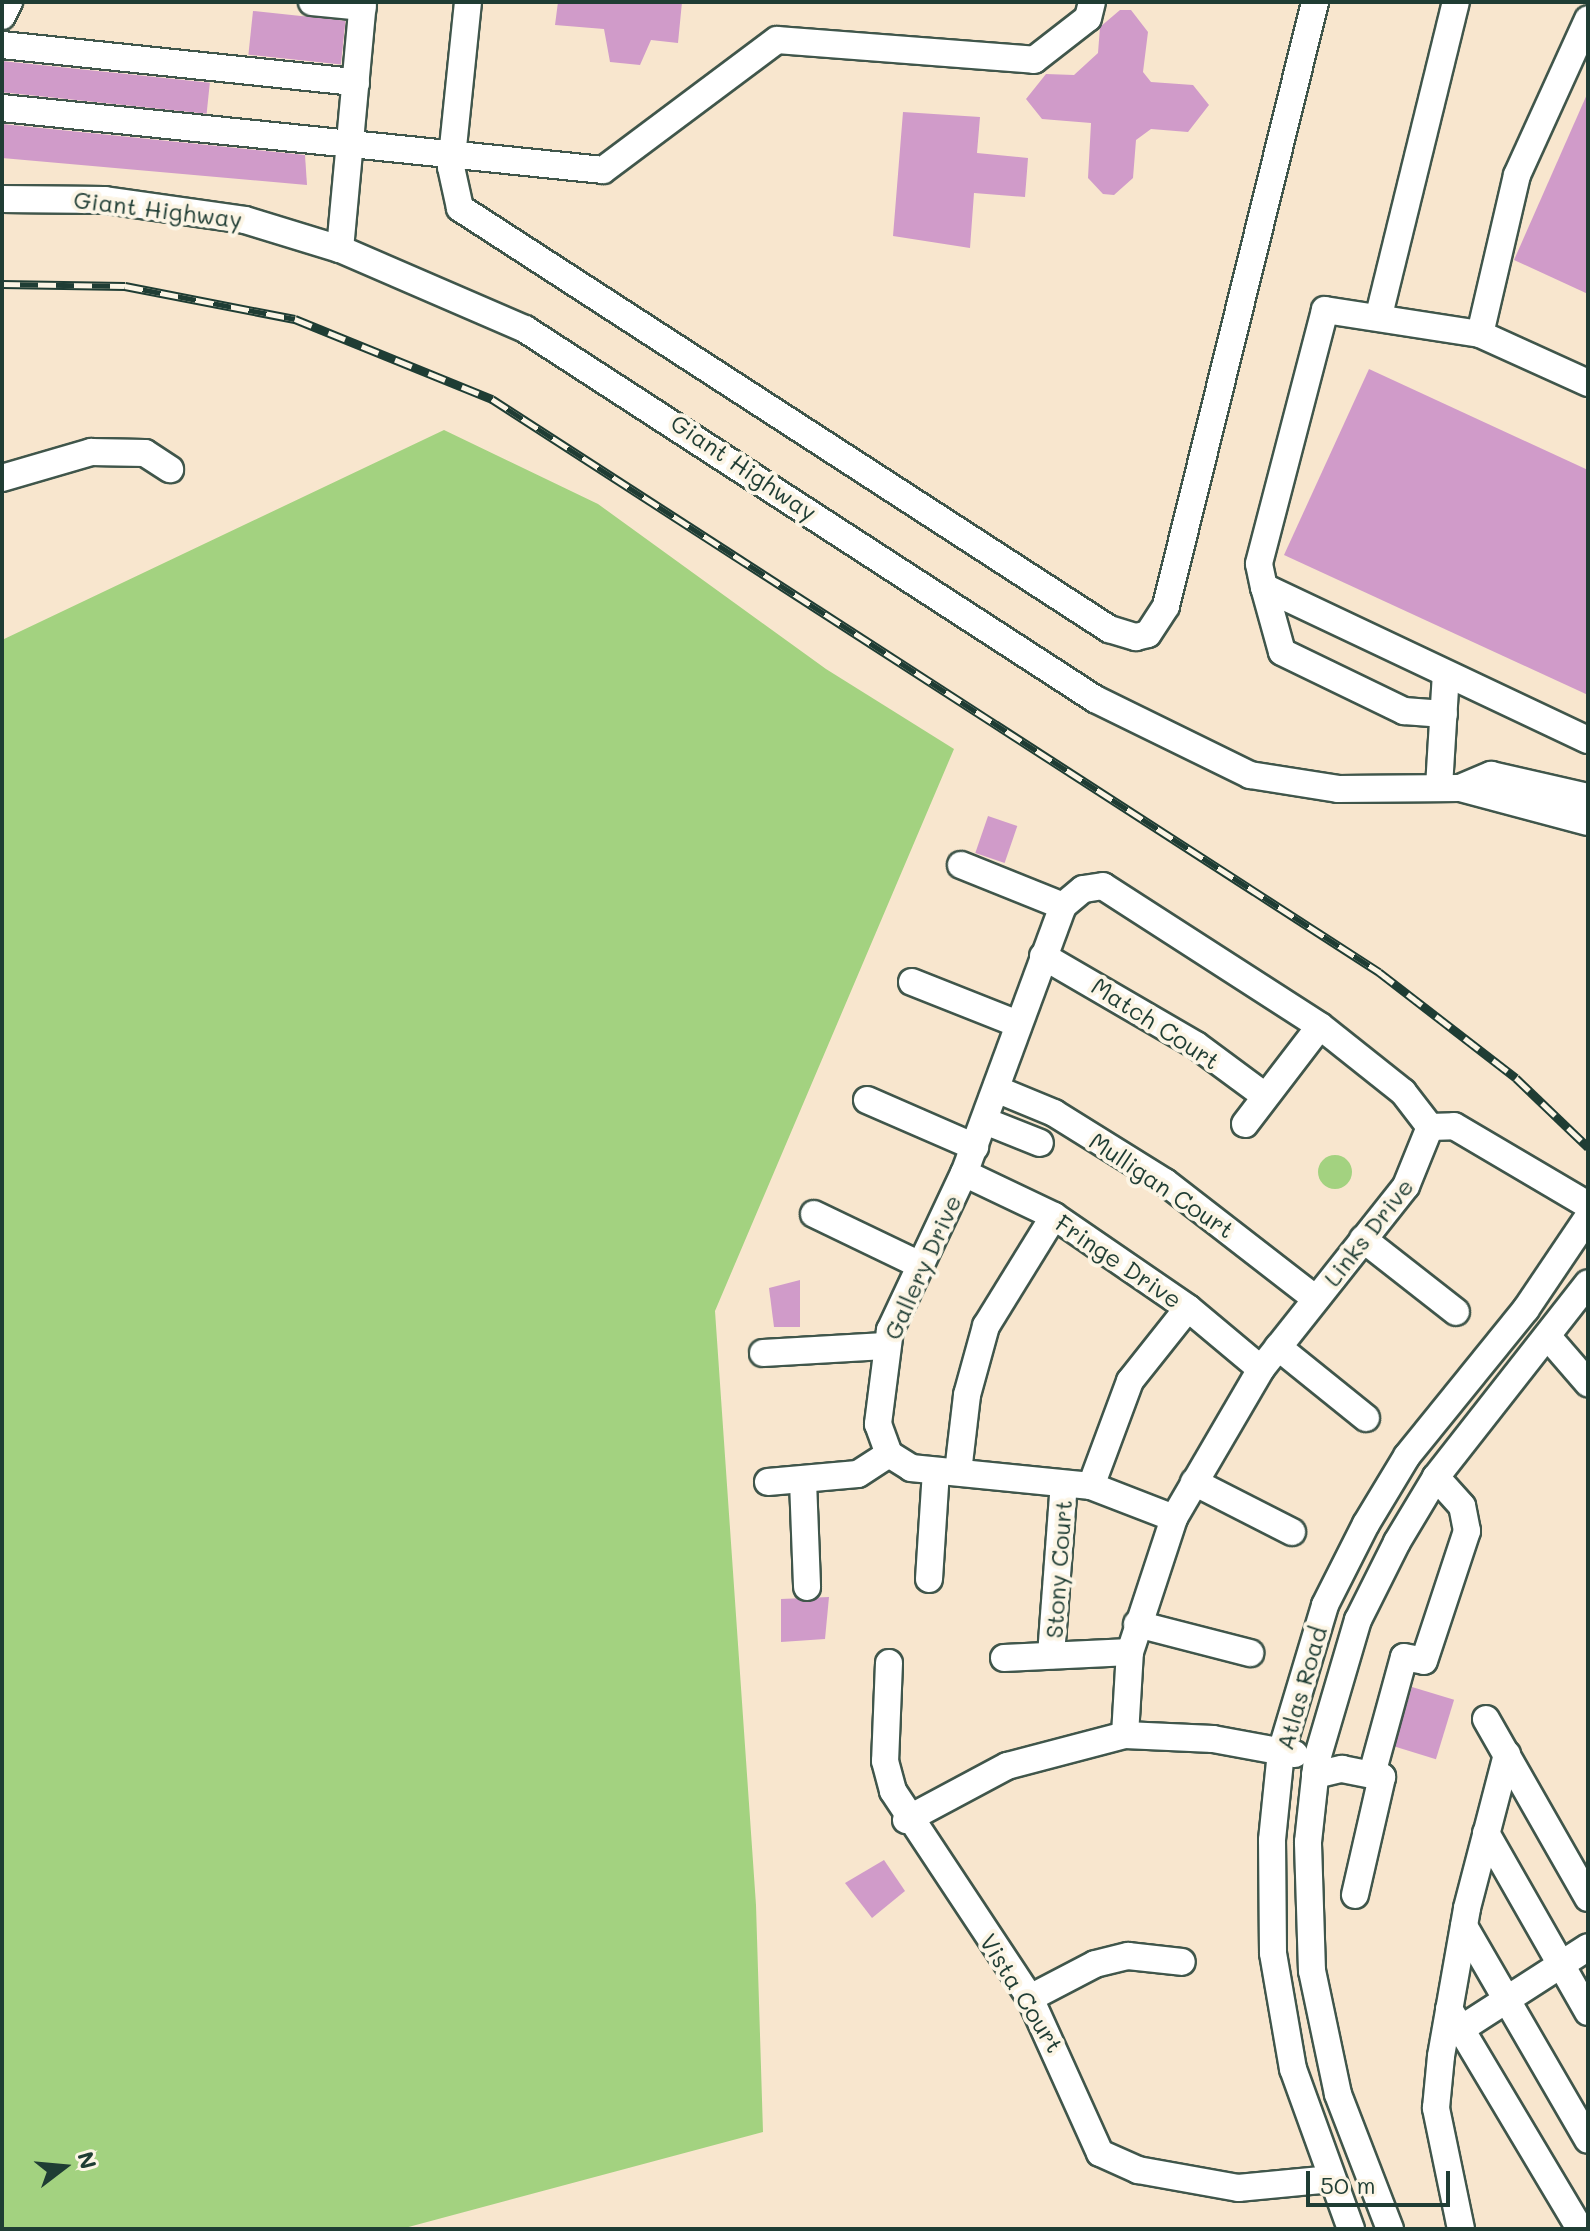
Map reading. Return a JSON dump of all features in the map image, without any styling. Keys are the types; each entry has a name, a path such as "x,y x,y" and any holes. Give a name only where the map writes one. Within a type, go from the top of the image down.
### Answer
{"street":[{"path":"2,16 9,2"},
{"path":"312,2 363,4 340,249"},
{"path":"468,2 453,151 452,194 460,208 1109,629 1136,637 1148,634 1166,606 1315,2"},
{"path":"2,108 616,167 777,40 1034,60 1088,18 1092,2"},
{"path":"1379,315 1456,2"},
{"path":"1480,334 1517,175 1588,19"},
{"path":"2,45 356,82"},
{"name":"Giant Highway","path":"2,199 65,197 199,211 340,249 525,329 604,373 1095,699 1179,746 1265,778 1338,789 1449,787 1491,775 1588,797"},
{"path":"1444,714 1404,711 1282,652 1259,564 1319,318 1333,307 1480,334 1588,383"},
{"path":"2,478 91,452 145,453 170,469"},
{"path":"1264,587 1588,740"},
{"path":"1446,674 1444,714 1449,787"},
{"name":"Giant Highway","path":"1449,787 1588,822"},
{"path":"961,865 1067,902 1103,886 1126,896 1320,1026 1403,1092 1430,1127 1454,1126 1588,1205"},
{"name":"Gallery Drive","path":"889,1454 878,1424 885,1346 975,1147 1043,956 1067,902"},
{"name":"Match Court","path":"1043,956 1196,1045 1265,1096"},
{"path":"912,982 1018,1024"},
{"path":"1245,1124 1320,1026"},
{"name":"Mulligan Court","path":"996,1089 1054,1113 1165,1182 1316,1299"},
{"path":"867,1100 975,1147"},
{"path":"985,1121 1040,1143"},
{"name":"Links Drive","path":"1125,1735 1130,1652 1174,1518 1261,1369 1424,1156 1430,1127"},
{"name":"Fringe Drive","path":"964,1173 1054,1216 1188,1308 1261,1369"},
{"path":"814,1214 920,1265"},
{"path":"929,1579 947,1471 986,1326 1054,1216"},
{"name":"Atlas Road","path":"1351,2229 1293,2069 1273,1953 1272,1840 1281,1752 1325,1605 1366,1524 1407,1456 1526,1309 1588,1217"},
{"path":"1363,1239 1456,1312"},
{"name":"Atlas Road","path":"1390,2229 1338,2094 1319,2015 1306,1906 1316,1767 1358,1620 1436,1477 1549,1338 1588,1283"},
{"path":"1091,1486 1130,1381 1188,1308"},
{"path":"1549,1338 1588,1383"},
{"path":"763,1353 885,1346"},
{"path":"1278,1347 1366,1418"},
{"path":"768,1482 803,1481 867,1471 889,1454 911,1468 1091,1486 1174,1518"},
{"path":"1372,1774 1404,1657 1424,1661 1467,1531 1462,1506 1436,1477"},
{"path":"803,1481 807,1587"},
{"path":"1194,1482 1292,1532"},
{"name":"Stony Court","path":"1051,1655 1064,1484"},
{"path":"1137,1624 1250,1653"},
{"path":"1004,1658 1130,1652"},
{"name":"Vista Court","path":"889,1663 885,1761 906,1820 1030,1998 1091,2139 1113,2162 1238,2188 1332,2179"},
{"path":"1486,1719 1588,1898"},
{"path":"906,1820 1007,1766 1125,1735 1213,1739 1281,1752 1316,1767 1382,1777 1355,1895"},
{"path":"1461,2229 1436,2108 1455,2019 1464,1926 1507,1754"},
{"path":"1486,1833 1588,2012"},
{"path":"1464,1926 1588,2140"},
{"path":"1455,2019 1506,1996 1588,1947"},
{"path":"1030,1998 1117,1958 1182,1962"},
{"path":"1455,2019 1580,2229"}],"green space":[{"path":"444,430 598,504 826,669 954,749 715,1311 756,1905 763,2132 401,2229 2,2229 2,640"},
{"path":"1335,1155 1347,1160 1352,1172 1347,1184 1335,1189 1323,1184 1318,1172 1323,1160"}],"building":[{"path":"558,2 682,2 678,43 651,40 640,65 610,62 604,29 555,25"},
{"path":"1120,10 1131,10 1148,32 1143,72 1151,82 1193,85 1209,105 1188,132 1151,129 1136,140 1133,178 1114,195 1103,194 1088,178 1091,123 1042,119 1026,99 1046,74 1074,75 1098,53 1100,27"},
{"path":"253,11 345,21 341,64 248,55"},
{"path":"2,61 210,83 207,114 2,92"},
{"path":"1588,92 1588,294 1514,260"},
{"path":"903,112 980,117 977,153 1028,158 1025,197 974,193 970,248 893,236"},
{"path":"2,124 305,155 307,185 2,158"},
{"path":"1369,369 1588,470 1588,695 1284,555"},
{"path":"988,816 1017,826 1005,863 975,853"},
{"path":"800,1280 800,1327 774,1327 769,1288"},
{"path":"829,1597 825,1639 781,1642 781,1599"},
{"path":"1412,1687 1454,1700 1436,1759 1394,1746"},
{"path":"884,1860 905,1891 872,1918 845,1883"}],"railway":[{"path":"2,284 125,286 295,319 492,399 1379,972 1516,1078 1588,1147"}]}
